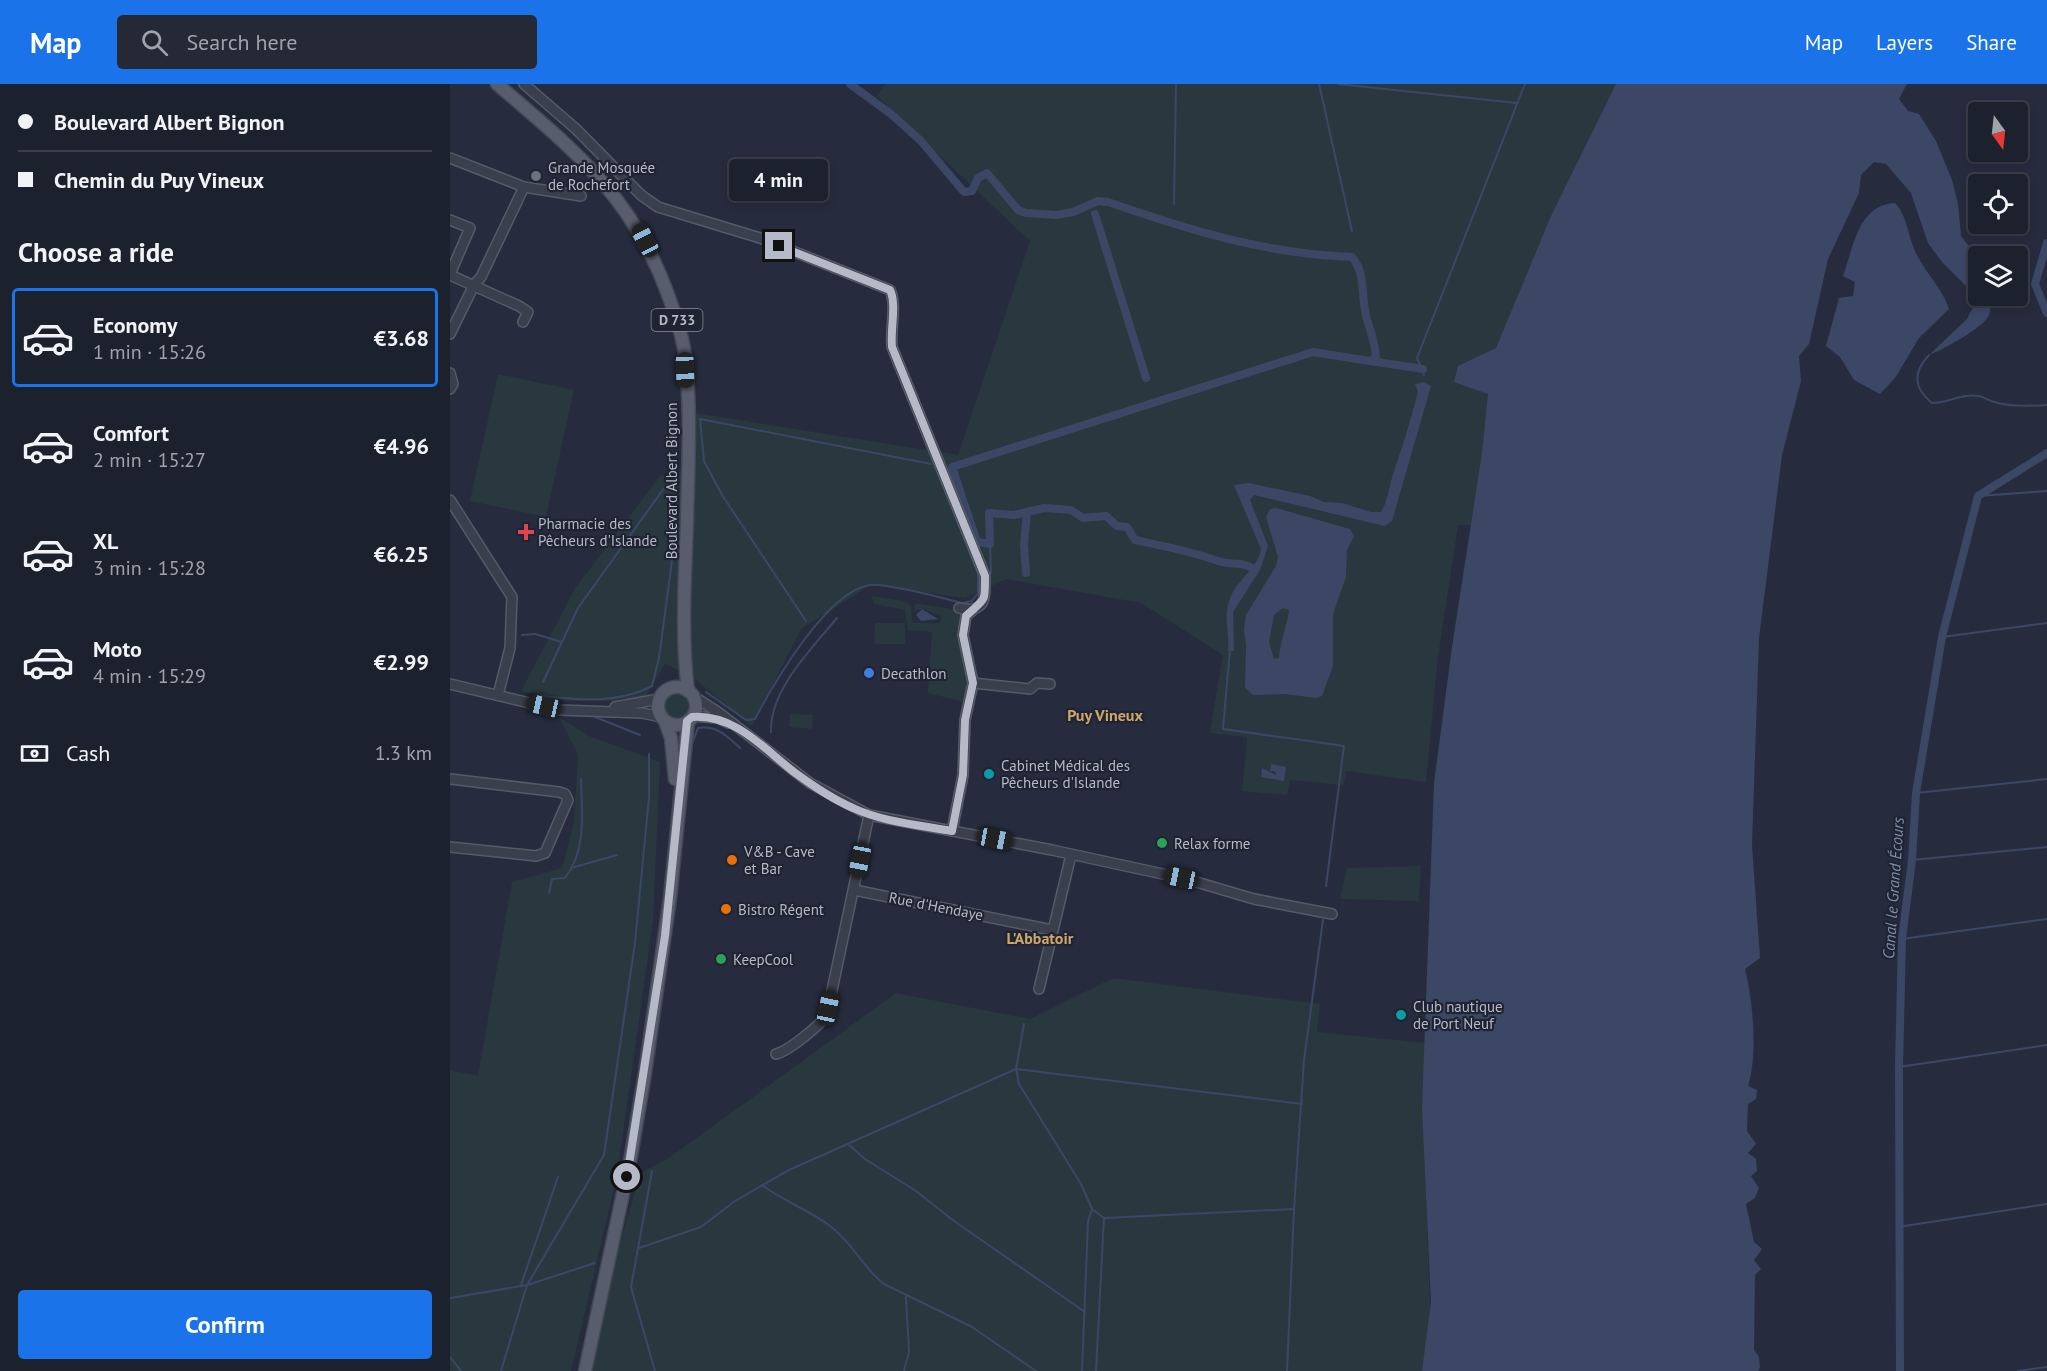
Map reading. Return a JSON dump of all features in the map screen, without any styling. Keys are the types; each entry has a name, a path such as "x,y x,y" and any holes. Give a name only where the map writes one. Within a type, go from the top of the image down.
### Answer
{"main road":[{"name":"Boulevard Albert Bignon","path":"497,84 570,147 620,202 652,254 676,316 684,349 688,469 684,621 678,670 672,688"},
{"name":"Boulevard Albert Bignon","path":"684,621 690,693"},
{"path":"585,1371 614,1241 645,1073 670,898 676,816 690,719 695,706 690,693 672,688 665,691 658,705 672,748 676,816"},
{"path":"663,719 676,725 690,719"}],"street":[{"path":"524,84 576,129 641,195 658,207 760,238 890,290 894,298 890,330 892,347 985,578 984,598 979,607 966,616 963,635 973,683 965,720 963,775 952,831"},
{"path":"450,158 524,187 581,196"},
{"path":"450,334 474,285 481,277 524,187"},
{"path":"450,220 470,228 450,274 519,306 528,312 523,322"},
{"path":"450,373 453,384 450,389"},
{"path":"450,500 512,597 510,648 498,695"},
{"path":"959,608 972,610"},
{"path":"973,683 1030,689 1037,682 1050,684"},
{"path":"450,684 559,710 589,710 663,719"},
{"path":"690,693 740,728 810,783 869,815 1186,879 1245,897 1332,914"},
{"path":"589,710 659,699"},
{"path":"690,719 718,718 740,728"},
{"path":"450,778 559,792 565,794 568,800 545,853 524,856 450,847"},
{"path":"776,1053 783,1052 818,1025 827,1014 869,815"},
{"path":"1039,989 1071,855"},
{"name":"Rue d'Hendaye","path":"854,890 1052,930"}],"shaded area":[{"path":"885,84 1654,84 1497,384 1471,525 1458,525 1438,657 1426,782 1346,771 1344,785 1290,780 1287,795 1242,791 1247,737 1210,733 1223,655 1141,603 1006,579 965,598 870,585 801,629 752,726 690,675 665,664 643,701 567,701 521,691 576,587 660,476 694,469 695,413 958,455 1030,241 877,96"},
{"path":"498,374 574,390 546,517 470,501"},
{"path":"871,596 905,601 911,606 912,623 940,623 942,616 923,609 914,611 915,603 959,610 962,614 959,635 968,675 964,702 928,693 932,632 908,630 905,610 874,604"},
{"path":"875,623 905,623 905,644 874,644"},
{"path":"676,694 685,698 689,707 685,716 676,720 667,716 663,707 667,698"},
{"path":"790,714 813,715 812,729 789,727"},
{"path":"559,717 589,736 660,762 653,921 617,1175 571,1371 450,1371 450,1070 478,1076 512,882 562,868 574,822 578,755"},
{"path":"1421,866 1419,901 1340,899 1347,868"},
{"path":"1113,978 1320,1004 1317,1032 1426,1043 1424,1125 1430,1371 581,1371 641,1173 669,1158 896,993 1030,1019"}],"water":[{"path":"1616,84 1907,84 1899,99 1908,111 1919,114 1936,141 1952,180 1958,204 1961,236 1969,246 1968,288 1942,262 1928,243 1911,193 1886,164 1874,162 1861,175 1859,193 1828,259 1809,344 1799,356 1801,381 1782,455 1759,638 1752,845 1760,958 1745,969 1754,1044 1748,1086 1757,1090 1756,1099 1748,1104 1747,1131 1756,1144 1748,1153 1756,1159 1757,1171 1751,1176 1759,1188 1755,1198 1746,1204 1754,1242 1762,1249 1754,1260 1761,1269 1755,1275 1754,1350 1759,1357 1758,1371 1422,1371 1431,1302 1422,1108 1434,783 1482,453 1488,394 1454,382 1458,366 1496,348 1551,216"},
{"path":"1895,203 1902,213 1919,259 1949,309 1919,338 1895,378 1880,394 1854,380 1840,357 1826,346 1839,298 1853,296 1855,282 1843,276 1859,229 1873,211 1883,205"},
{"path":"1990,306 1986,320 1972,332 1929,355 1967,319 1973,307"},
{"path":"1424,382 1431,386 1392,521 1385,526 1254,495 1250,500 1268,546 1260,570 1233,612 1234,651 1228,651 1228,603 1234,590 1256,562 1261,549 1234,485 1249,483 1310,496 1324,502 1342,503 1371,512 1381,512 1418,392 1415,384"},
{"path":"1276,508 1350,529 1354,536 1347,550 1346,577 1333,614 1333,666 1322,696 1316,698 1285,694 1253,695 1245,688 1244,629 1246,615 1276,566 1278,557 1266,517 1270,509","holes":["1283,608 1289,610 1279,658 1274,659 1269,642 1274,615"]},
{"path":"922,609 938,619 921,621 916,615"},
{"path":"1271,764 1286,767 1284,781 1261,777 1262,768 1276,775 1275,771 1270,771"}],"waterway":[{"path":"850,84 891,114 921,141 964,192 972,191 978,178 987,173 1018,210 1026,213 1057,215 1073,212 1098,201 1108,202 1198,231 1258,246 1352,257 1361,277 1366,316 1375,346 1376,357 1370,361 1313,352 952,467 977,542 990,544 989,513 1014,515 1044,508 1071,510 1083,518 1106,516 1117,526 1127,527 1135,540 1254,569"},
{"path":"1174,204 1176,84"},
{"path":"1319,84 1352,231"},
{"path":"1338,84 1517,103"},
{"path":"1424,375 1417,358 1525,84"},
{"path":"1095,214 1146,378"},
{"name":"Canal le Grand Écours","path":"2047,243 2035,284 2047,313"},
{"path":"1929,355 1920,368 1917,380 1921,392 1932,403 1972,395 2004,404 2047,405"},
{"path":"1370,361 1423,369"},
{"path":"806,621 722,495 704,461 700,419 931,464"},
{"name":"Canal le Grand Écours","path":"1900,1371 1899,1067 1902,939 1912,860 1916,793 1942,637 1978,496 2047,453"},
{"path":"706,692 746,720 755,719 788,662 820,621 837,603 853,591 870,585 901,588 962,603 972,601 978,593 978,574 941,480"},
{"path":"543,682 578,608 667,484"},
{"path":"1978,496 2047,491"},
{"path":"542,696 612,698 626,696 652,686 659,658 675,538 674,495"},
{"path":"1026,573 1024,544 1027,512"},
{"path":"988,575 991,573 990,544"},
{"path":"771,732 772,717 784,686 805,656 837,618"},
{"path":"1942,637 2047,623"},
{"path":"522,635 535,634 562,642"},
{"path":"1230,649 1223,729 1344,746 1326,886"},
{"path":"595,717 640,735"},
{"path":"692,744 698,728 711,728 721,732 740,748"},
{"path":"501,1371 527,1285 604,1155 635,943 649,797 649,754"},
{"path":"549,893 552,879 565,878 577,855 582,830 581,779"},
{"path":"1916,793 2047,779"},
{"path":"1912,860 2047,847"},
{"path":"571,868 617,855"},
{"path":"1902,939 2047,919"},
{"path":"1287,1371 1294,1209 1304,1060 1323,920"},
{"path":"1024,1024 1016,1069 1019,1084 1081,1184 1092,1209 1104,1218 1294,1209"},
{"path":"1899,1067 2047,1045"},
{"path":"639,1248 701,1227 735,1201 789,1170 1016,1069 1302,1104"},
{"path":"848,1144 865,1159 916,1191 954,1221 1085,1312"},
{"path":"652,1171 631,1287 655,1371"},
{"path":"521,1285 558,1177"},
{"path":"762,1185 838,1232 884,1284 972,1327 1036,1371"},
{"path":"1898,1227 2047,1204"},
{"path":"1082,1371 1088,1221 1092,1210"},
{"path":"1096,1371 1104,1218"},
{"path":"450,1298 527,1285 595,1263"},
{"path":"904,1371 909,1352 906,1297"},
{"path":"450,1357 461,1371"},
{"path":"2018,1371 2047,1367"}],"place":[{"name":"Grande Mosquée de Rochefort","path":"536,176"},
{"name":"Pharmacie des Pêcheurs d'Islande","path":"526,532"},
{"name":"Decathlon","path":"869,673"},
{"name":"Cabinet Médical des Pêcheurs d'Islande","path":"989,774"},
{"name":"Relax forme","path":"1162,843"},
{"name":"V&B - Cave et Bar","path":"732,860"},
{"name":"Bistro Régent","path":"726,909"},
{"name":"KeepCool","path":"721,959"},
{"name":"Club nautique de Port Neuf","path":"1401,1015"}],"district":[{"name":"Puy Vineux","path":"1105,715"},
{"name":"L'Abbatoir","path":"1040,938"}],"route":[{"path":"627,1177 665,936 687,721 692,717 700,716 718,718 740,728 810,783 851,808 869,815 952,831 963,775 966,750 965,720 974,674 963,635 966,616 979,607 984,598 985,576 892,347 890,330 894,298 890,290 779,246"}]}
